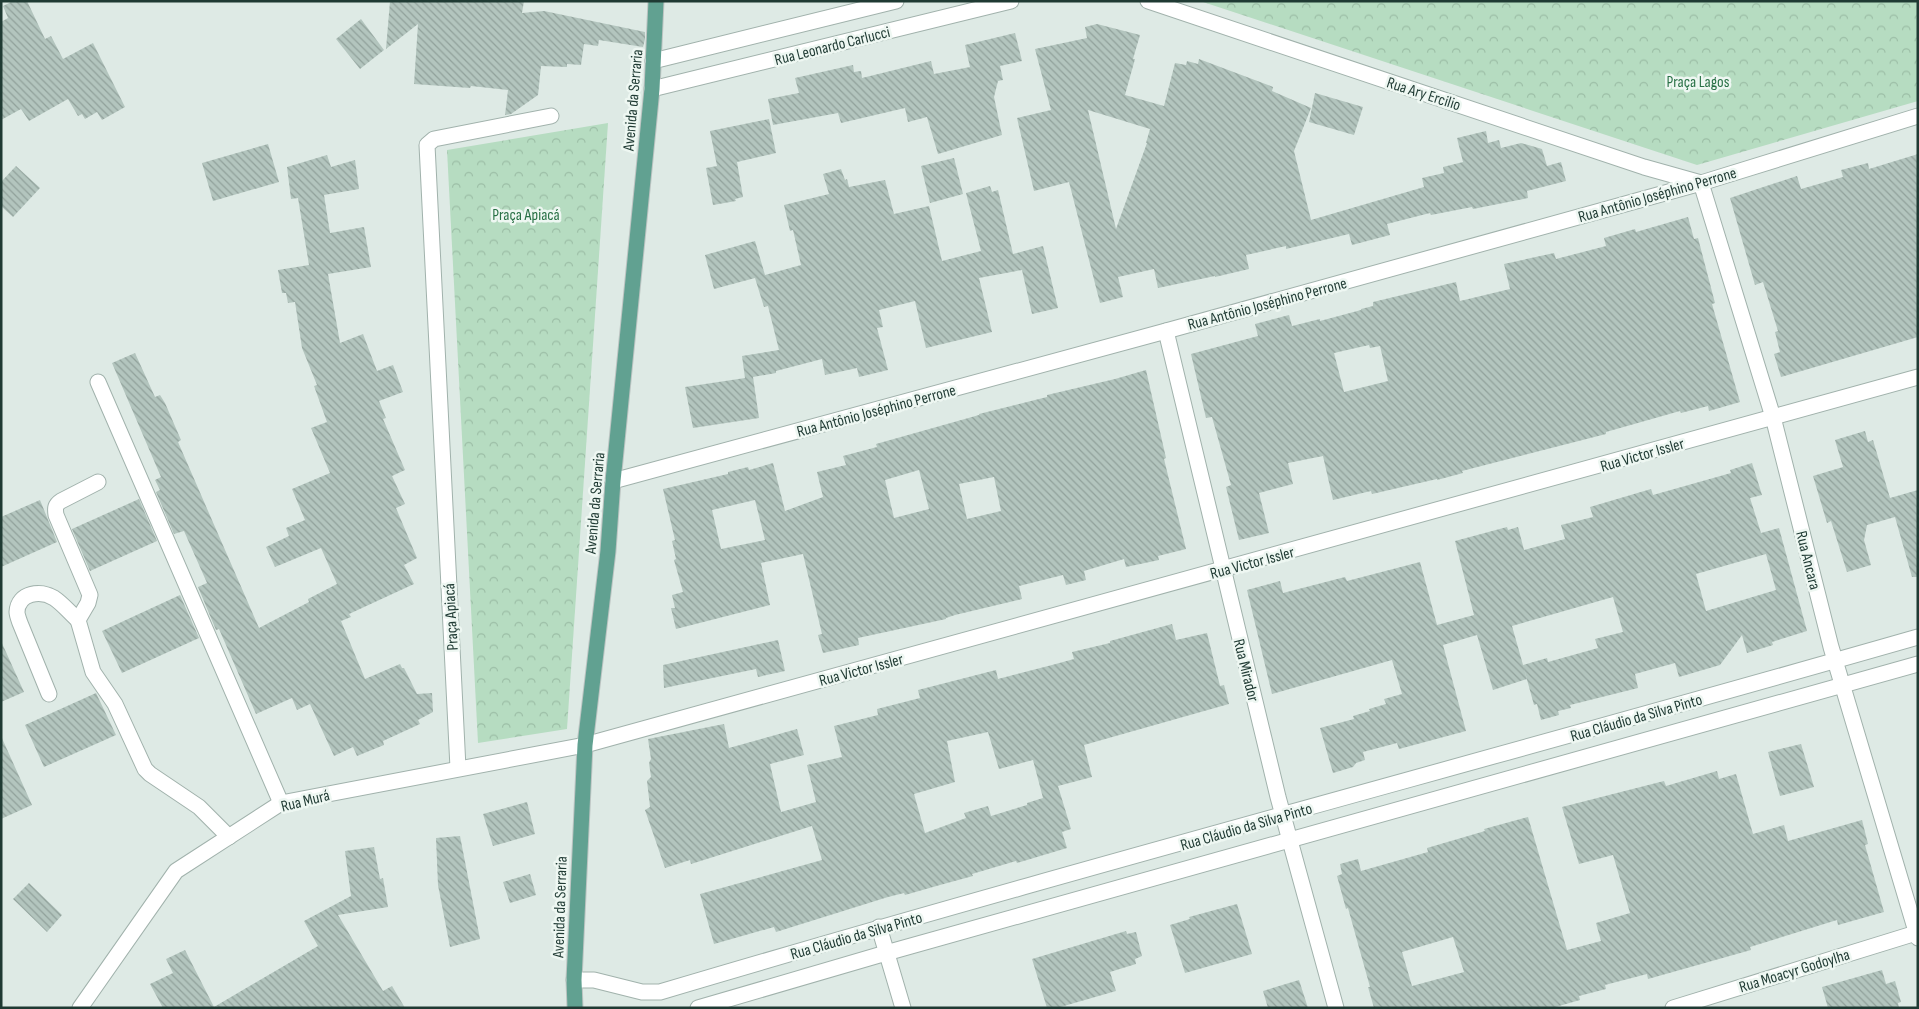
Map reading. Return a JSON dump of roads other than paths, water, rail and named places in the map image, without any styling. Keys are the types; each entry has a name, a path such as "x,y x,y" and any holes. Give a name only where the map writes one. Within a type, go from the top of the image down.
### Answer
{"main road":[{"name":"Avenida da Serraria","path":"575,1008 574,980 585,745 608,551 613,481 652,88 656,1"}],"street":[{"name":"Rua Leonardo Carlucci","path":"653,61 896,1"},
{"name":"Rua Leonardo Carlucci","path":"652,88 1012,1"},
{"name":"Rua Ary Ercilio","path":"1148,1 1644,167 1701,183"},
{"name":"Praça Apiacá","path":"458,768 426,145 434,139 551,116"},
{"name":"Rua Antônio Joséphino Perrone","path":"613,481 1701,183 1918,116"},
{"name":"Rua Ancara","path":"1701,183 1773,417 1835,661 1917,936"},
{"name":"Rua Mirador","path":"1166,331 1282,816 1336,1008"},
{"name":"Rua Victor Issler","path":"585,745 1918,377"},
{"path":"98,382 282,803"},
{"path":"78,620 88,603 90,595 55,509 56,504 60,501 98,482"},
{"path":"50,694 17,613 19,603 26,596 38,593 53,597 78,620 93,672 115,704 147,772 199,807 228,837"},
{"name":"Rua Cláudio da Silva Pinto","path":"574,980 594,980 642,992 660,992 879,927 1918,637"},
{"name":"Rua Cláudio da Silva Pinto","path":"698,1008 886,953 1918,664"},
{"path":"1587,730 1594,755"},
{"name":"Rua Murá","path":"80,1008 176,871 282,803 585,745"},
{"path":"1078,872 1086,898"},
{"path":"879,927 903,1008"},
{"name":"Rua Moacyr Godoylha","path":"1673,1008 1917,936"}],"park label":[{"name":"Praça Lagos","path":"1698,81"}]}
